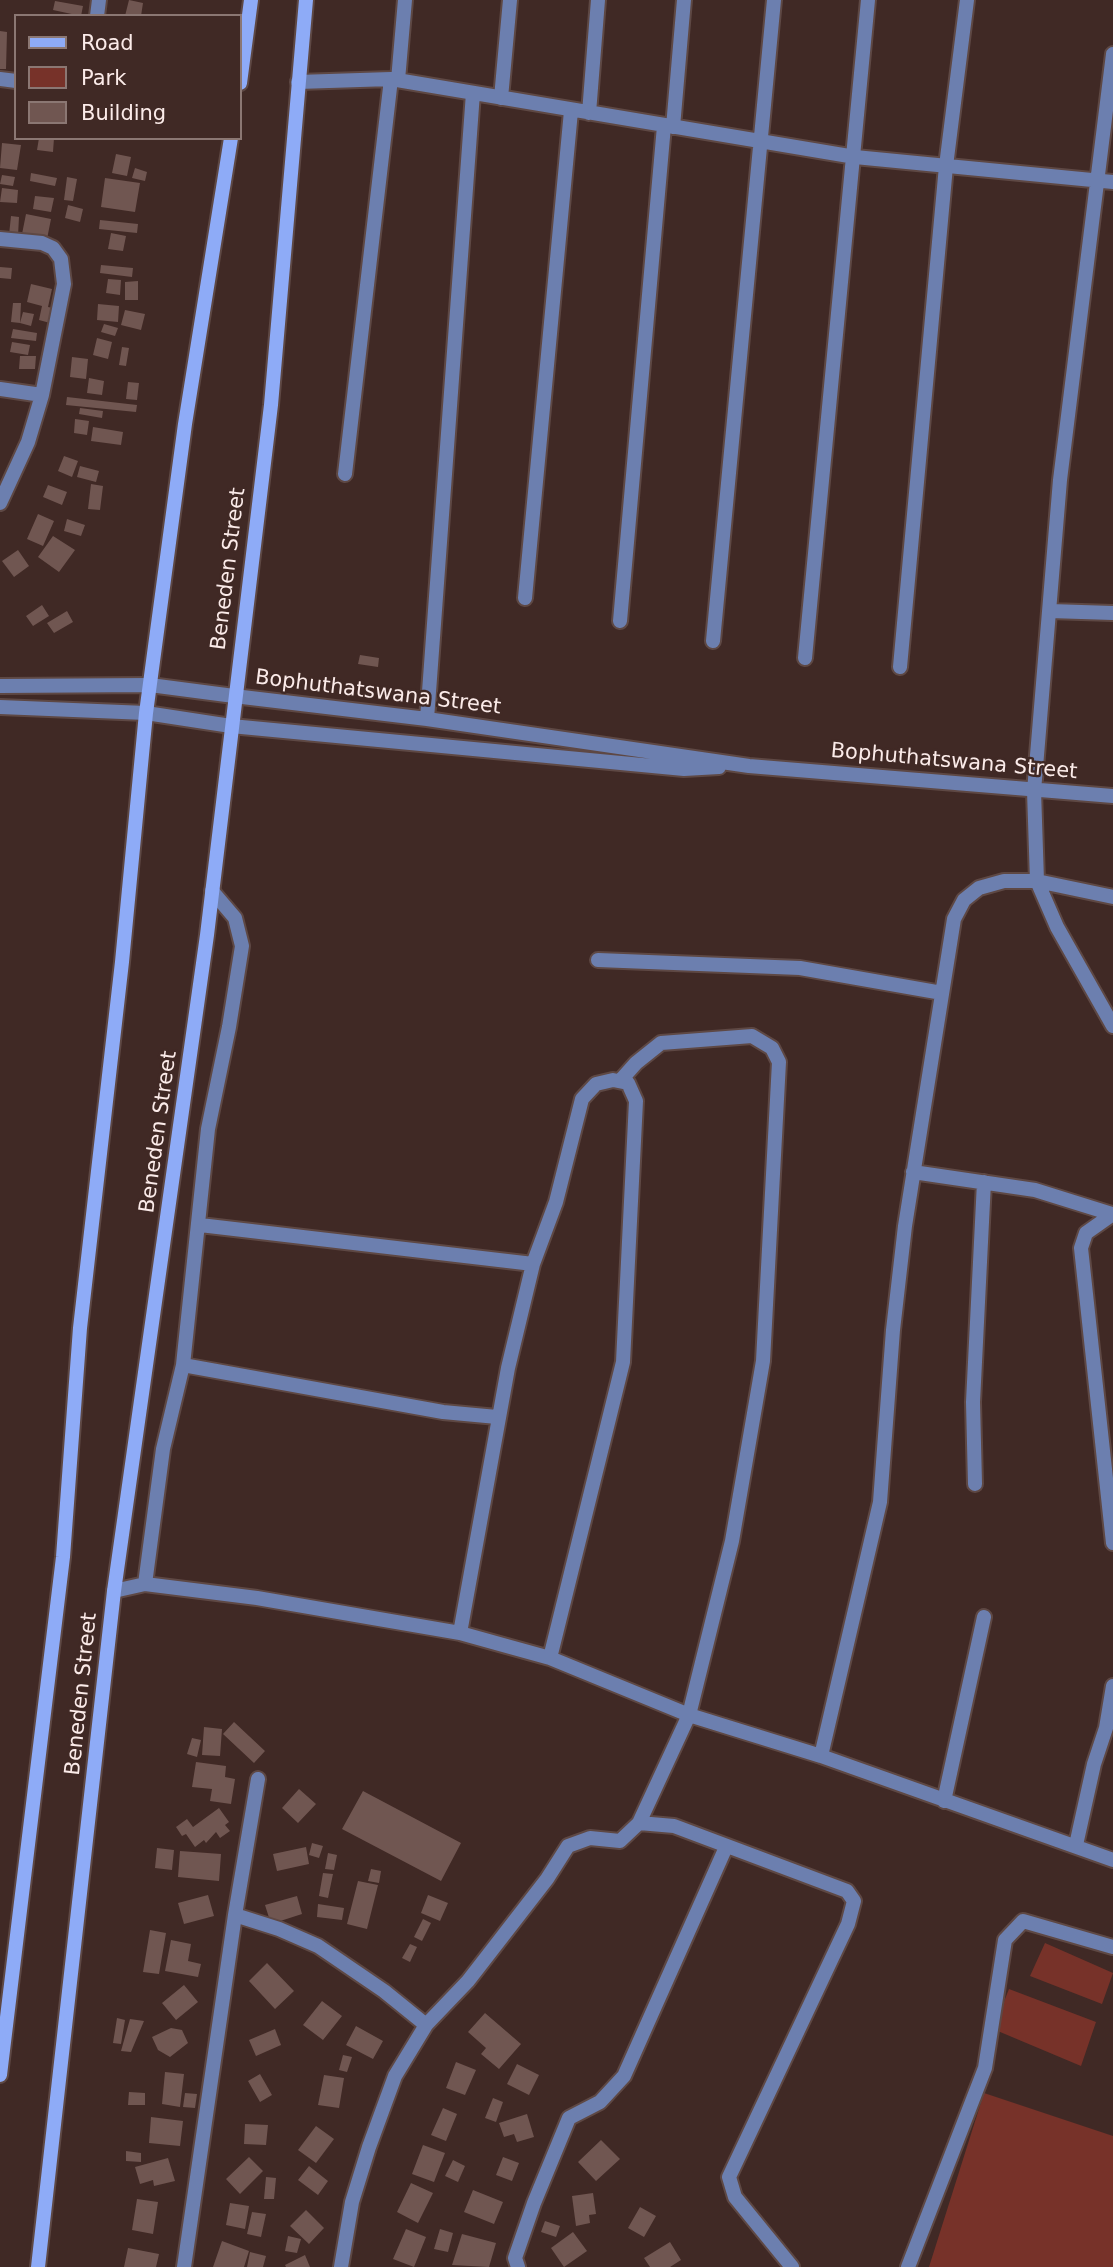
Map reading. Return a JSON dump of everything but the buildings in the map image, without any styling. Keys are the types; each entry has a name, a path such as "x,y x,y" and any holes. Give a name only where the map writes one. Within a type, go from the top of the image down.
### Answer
{"main road":[{"path":"242,68 251,0"},
{"name":"Beneden Street","path":"38,2267 114,1591 171,1202 271,405 306,0"},
{"name":"Beneden Street","path":"0,2075 64,1558 80,1328 122,962 146,713 185,424 231,140"}],"street":[{"path":"345,474 405,0"},
{"path":"502,98 510,0"},
{"path":"589,113 598,0"},
{"path":"620,621 668,127 684,0"},
{"path":"713,641 774,0"},
{"path":"805,658 868,0"},
{"path":"900,667 946,166 967,0"},
{"path":"1113,54 1060,480 1034,791 1037,881 1057,927 1113,1027"},
{"path":"298,82 395,80 855,157 1113,183"},
{"path":"427,719 473,93"},
{"path":"525,598 571,111"},
{"path":"0,239 42,243 53,248 61,260 64,284 42,395 28,442 0,503"},
{"path":"0,389 42,395"},
{"path":"1050,611 1113,613"},
{"name":"Bophuthatswana Street","path":"0,686 150,685 427,719 749,766 1113,796"},
{"name":"Bophuthatswana Street","path":"0,707 146,713 231,726 684,769 749,766"},
{"path":"821,1756 880,1502 893,1330 913,1172 954,919 964,900 979,888 1004,881 1037,881 1113,897"},
{"path":"145,1584 163,1449 183,1365 200,1225 208,1129 242,946 235,918 212,891"},
{"path":"598,960 800,968 942,993"},
{"path":"341,2267 352,2202 369,2147 395,2076 426,2025 468,1981 547,1880 568,1846 590,1838 620,1841 639,1824 689,1714 734,1530 763,1361 779,1062 772,1048 752,1036 661,1043 636,1063 620,1082"},
{"path":"460,1633 497,1417 533,1264 556,1202 582,1099 596,1084 628,1083 636,1101 624,1362 550,1658"},
{"path":"913,1172 984,1182 1071,1199 1112,1214"},
{"path":"975,1484 973,1402 984,1182"},
{"path":"1112,1214 1086,1233 1081,1248 1113,1543"},
{"path":"200,1225 452,1257 533,1264"},
{"path":"183,1365 443,1412 497,1417"},
{"path":"114,1591 145,1584 326,1608 460,1633 550,1658 689,1714 821,1756 1023,1830 1076,1844 1113,1860"},
{"path":"944,1801 984,1617"},
{"path":"1076,1844 1094,1763 1106,1728 1113,1686"},
{"path":"184,2267 235,1915 258,1779"},
{"path":"639,1824 674,1826 847,1891 854,1901 848,1924 729,2177 735,2197 792,2267"},
{"path":"518,2267 515,2259 530,2214 569,2118 600,2102 624,2076 726,1847"},
{"path":"235,1915 279,1929 318,1946 384,1991 426,2025"},
{"path":"908,2267 985,2068 1005,1940 1023,1921 1113,1947"}],"green space":[{"path":"1045,1943 1113,1973 1102,2004 1030,1976"},
{"path":"1009,1989 1096,2022 1081,2066 993,2029"},
{"path":"984,2093 1113,2136 1113,2267 929,2267"}]}
